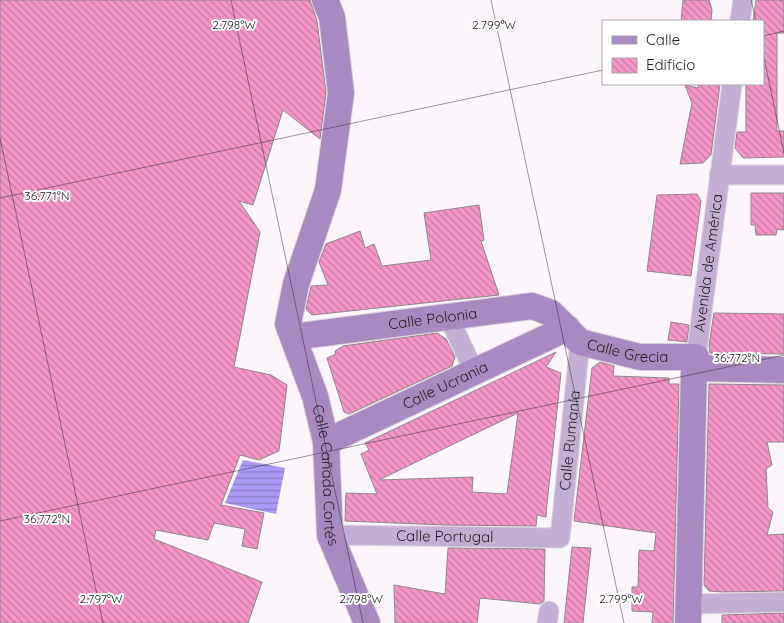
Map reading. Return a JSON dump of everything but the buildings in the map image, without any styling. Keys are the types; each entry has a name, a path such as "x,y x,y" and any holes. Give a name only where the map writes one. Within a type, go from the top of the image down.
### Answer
{"street":[{"path":"291,331 296,284 328,190 340,93 332,17 326,0"},
{"path":"740,20 743,0"},
{"name":"Avenida de América","path":"688,613 695,362 732,85"},
{"path":"719,175 784,175"},
{"name":"Calle Polonia","path":"291,331 449,318 532,306 551,313 573,335"},
{"path":"449,318 474,371"},
{"name":"Calle Cañada Cortés","path":"291,331 315,396 326,442 330,535 367,623"},
{"name":"Calle Grecia","path":"573,335 640,357 784,370"},
{"name":"Calle Ucrania","path":"326,442 474,371 573,335"},
{"name":"Calle Rumanía","path":"560,538 573,335"},
{"name":"Calle Portugal","path":"330,535 560,538"},
{"path":"688,613 784,602"}],"shaded area":[{"path":"243,460 285,468 276,514 225,503"}]}
